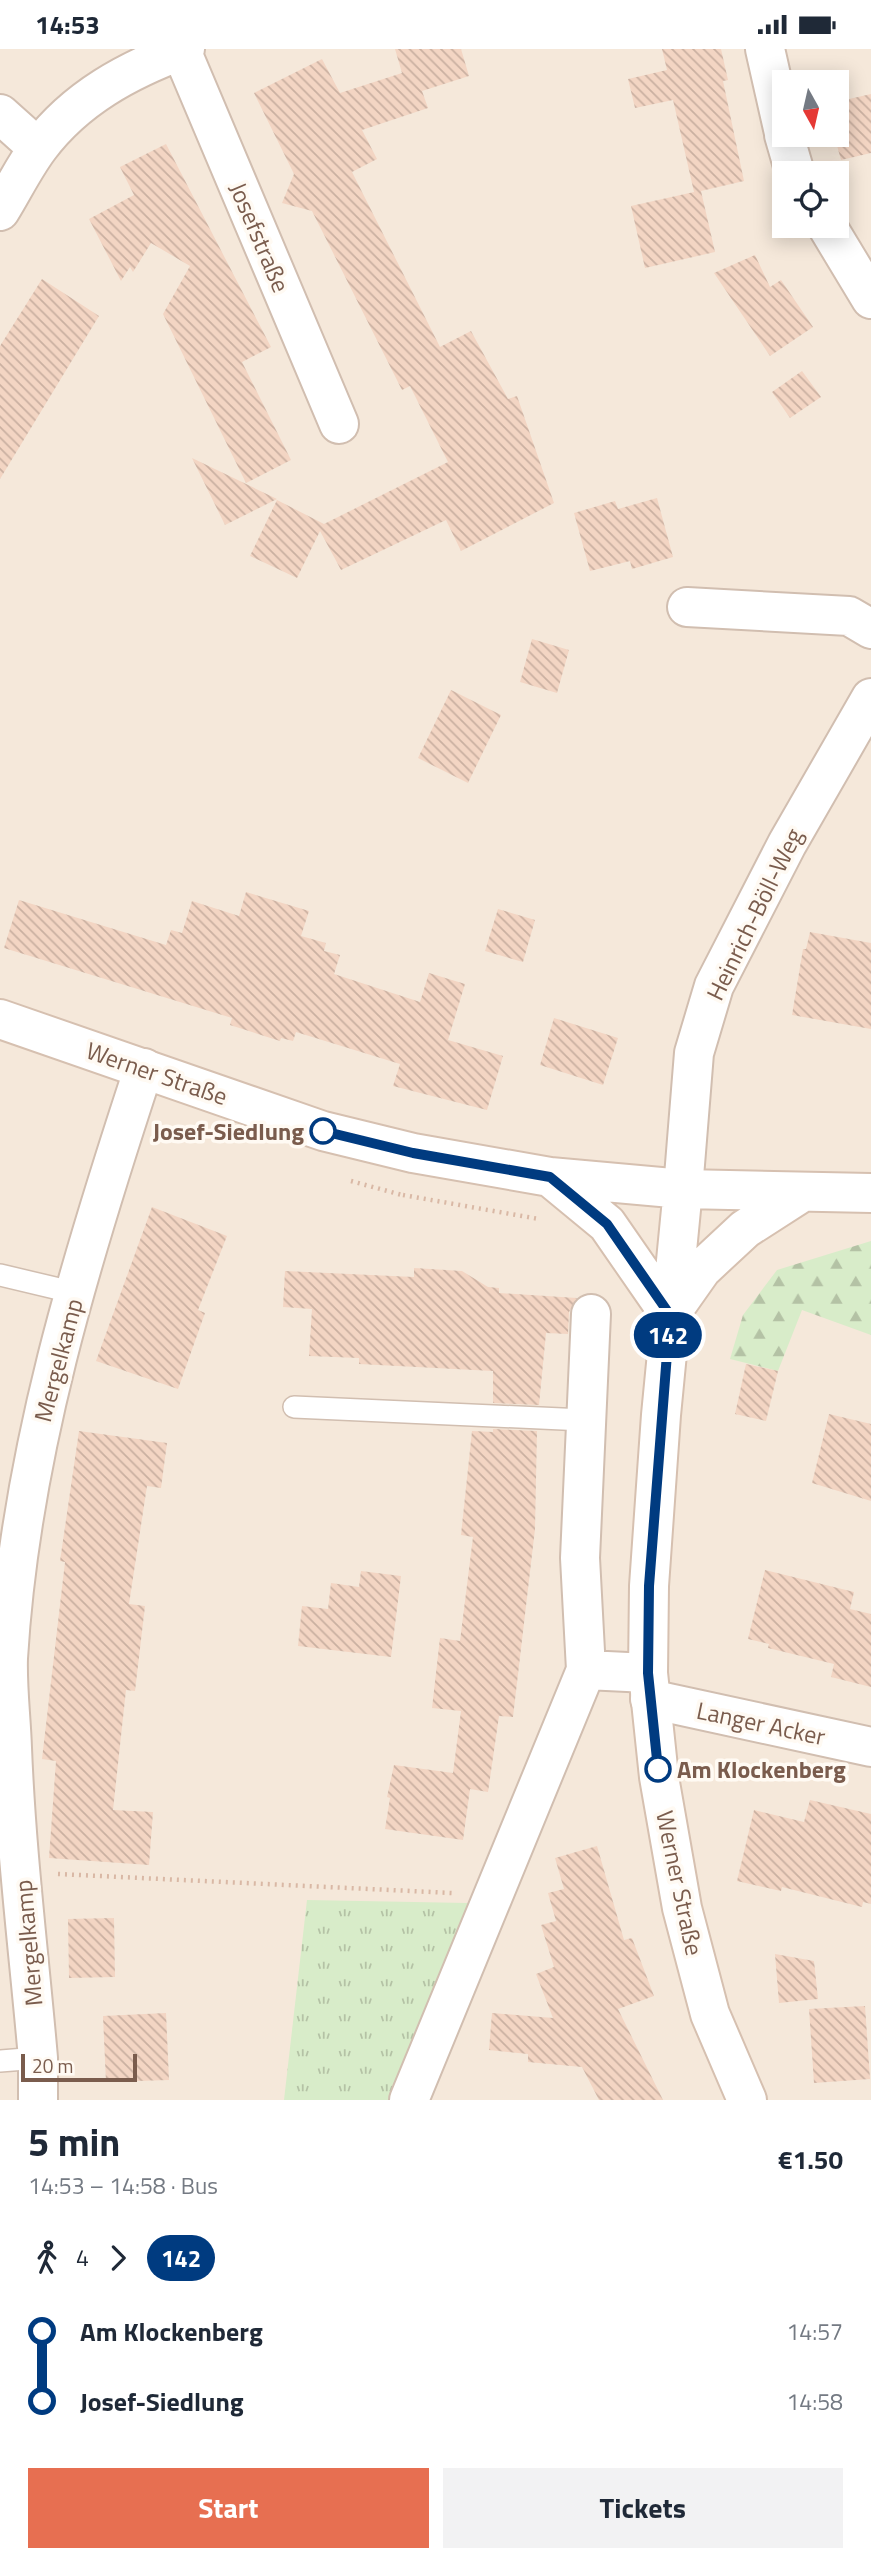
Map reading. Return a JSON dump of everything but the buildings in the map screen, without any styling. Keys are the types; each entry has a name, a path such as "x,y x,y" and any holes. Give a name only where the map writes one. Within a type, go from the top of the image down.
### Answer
{"street":[{"path":"765,49 772,80"},
{"path":"0,211 38,148 64,117 95,91 183,50"},
{"name":"Josefstraße","path":"183,50 339,424"},
{"path":"0,114 38,148"},
{"path":"834,238 871,299"},
{"path":"687,607 849,616 871,629"},
{"name":"Heinrich-Böll-Weg","path":"683,1189 694,1053 714,986 787,844 871,698"},
{"name":"Werner Straße","path":"0,1019 323,1131 413,1153 550,1177 683,1189 670,1315 649,1586 649,1686 659,1777 682,1908 710,2014 747,2100"},
{"name":"Mergelkamp","path":"38,2100 38,2058 4,1660 42,1413 108,1181 144,1068"},
{"path":"550,1177 607,1224 670,1315 702,1269 745,1229 800,1193"},
{"path":"683,1189 871,1193"},
{"path":"409,2100 491,1895 586,1670 580,1558 584,1420 592,1314"},
{"path":"586,1670 649,1686"},
{"name":"Langer Acker","path":"649,1686 871,1747"}],"lane":[{"path":"0,1275 76,1293"},
{"path":"294,1407 584,1420"},
{"path":"0,2061 38,2058"}],"path":[{"path":"413,1153 402,1195 550,1221"},
{"path":"21,1872 491,1895"}],"shaded area":[{"path":"0,49 871,49 871,2100 0,2100"}],"green space":[{"path":"871,1241 871,1335 802,1310 778,1371 730,1359 743,1315 777,1270"},
{"path":"307,1900 468,1903 395,2100 284,2100"}],"bus line":[{"name":"142","path":"323,1131 413,1153 550,1177 607,1224 670,1315 649,1586 648,1673 658,1769"}],"place":[{"name":"Josef-Siedlung","path":"323,1131"},
{"name":"Am Klockenberg","path":"658,1769"}]}
